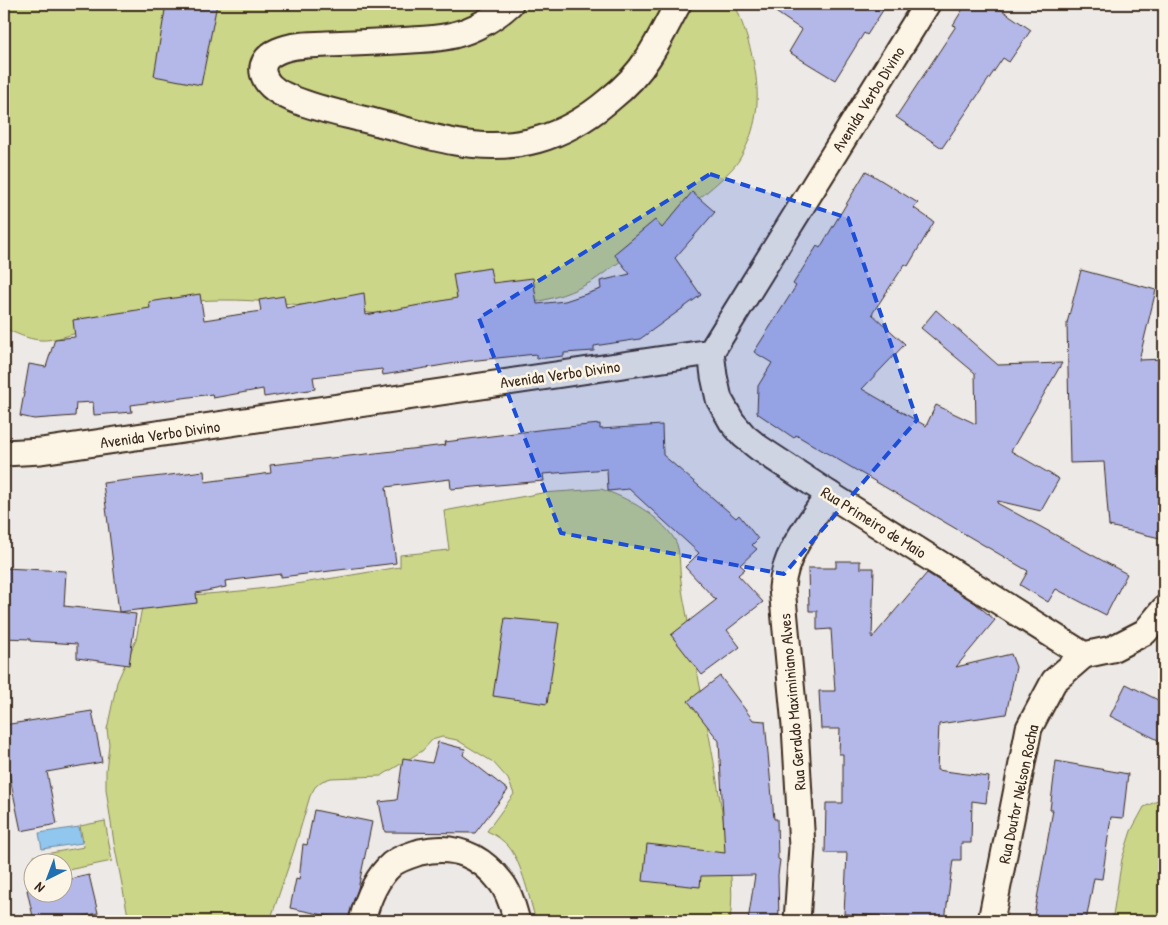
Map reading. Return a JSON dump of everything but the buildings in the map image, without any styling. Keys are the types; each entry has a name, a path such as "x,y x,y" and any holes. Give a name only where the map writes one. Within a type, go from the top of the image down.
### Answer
{"street":[{"path":"510,4 490,19 470,30 452,36 400,41 296,45 278,51 268,57 263,64 263,74 268,85 286,96 328,111 373,121 413,133 457,142 485,146 516,144 542,139 563,131 597,110 625,87 648,58 678,4"},
{"name":"Avenida Verbo Divino","path":"4,453 41,451 711,352 927,4"},
{"name":"Rua Primeiro de Maio","path":"711,352 716,389 724,409 744,436 829,494 1084,655"},
{"path":"4,472 41,451"},
{"name":"Rua Geraldo Maximiniano Alves","path":"798,921 802,847 795,726 782,588 783,577 792,552 829,494"},
{"path":"1084,655 1112,649 1145,632 1164,608"},
{"name":"Rua Doutor Nelson Rocha","path":"991,921 1029,728 1054,681 1084,655"},
{"path":"362,921 373,890 381,876 393,863 410,855 430,850 453,849 472,856 488,868 502,884 517,921"}],"highlighted area":[{"path":"710,174 848,218 917,420 784,574 561,533 479,318"}],"green space":[{"path":"4,4 735,4 749,43 753,62 757,101 755,121 749,140 739,160 730,171 628,256 590,283 571,292 519,305 399,314 380,314 256,301 201,301 152,311 58,338 35,339 21,336 4,328"},
{"path":"601,489 632,502 652,515 668,531 677,544 682,592 714,762 728,853 732,894 730,921 536,921 525,882 514,854 502,840 487,831 514,794 508,779 493,762 457,740 442,737 432,740 422,751 381,776 331,778 322,781 315,787 310,796 270,921 129,921 106,789 109,744 107,729 117,682 136,640 144,596 176,596 241,591 305,583 400,567 400,555 449,550 444,511 542,493"},
{"path":"1164,798 1164,921 1112,921 1122,859 1131,831 1144,807"},
{"path":"105,821 112,861 72,869 72,852 56,852 84,847 80,826"}],"water":[{"path":"79,827 82,843 42,849 39,833"}]}
